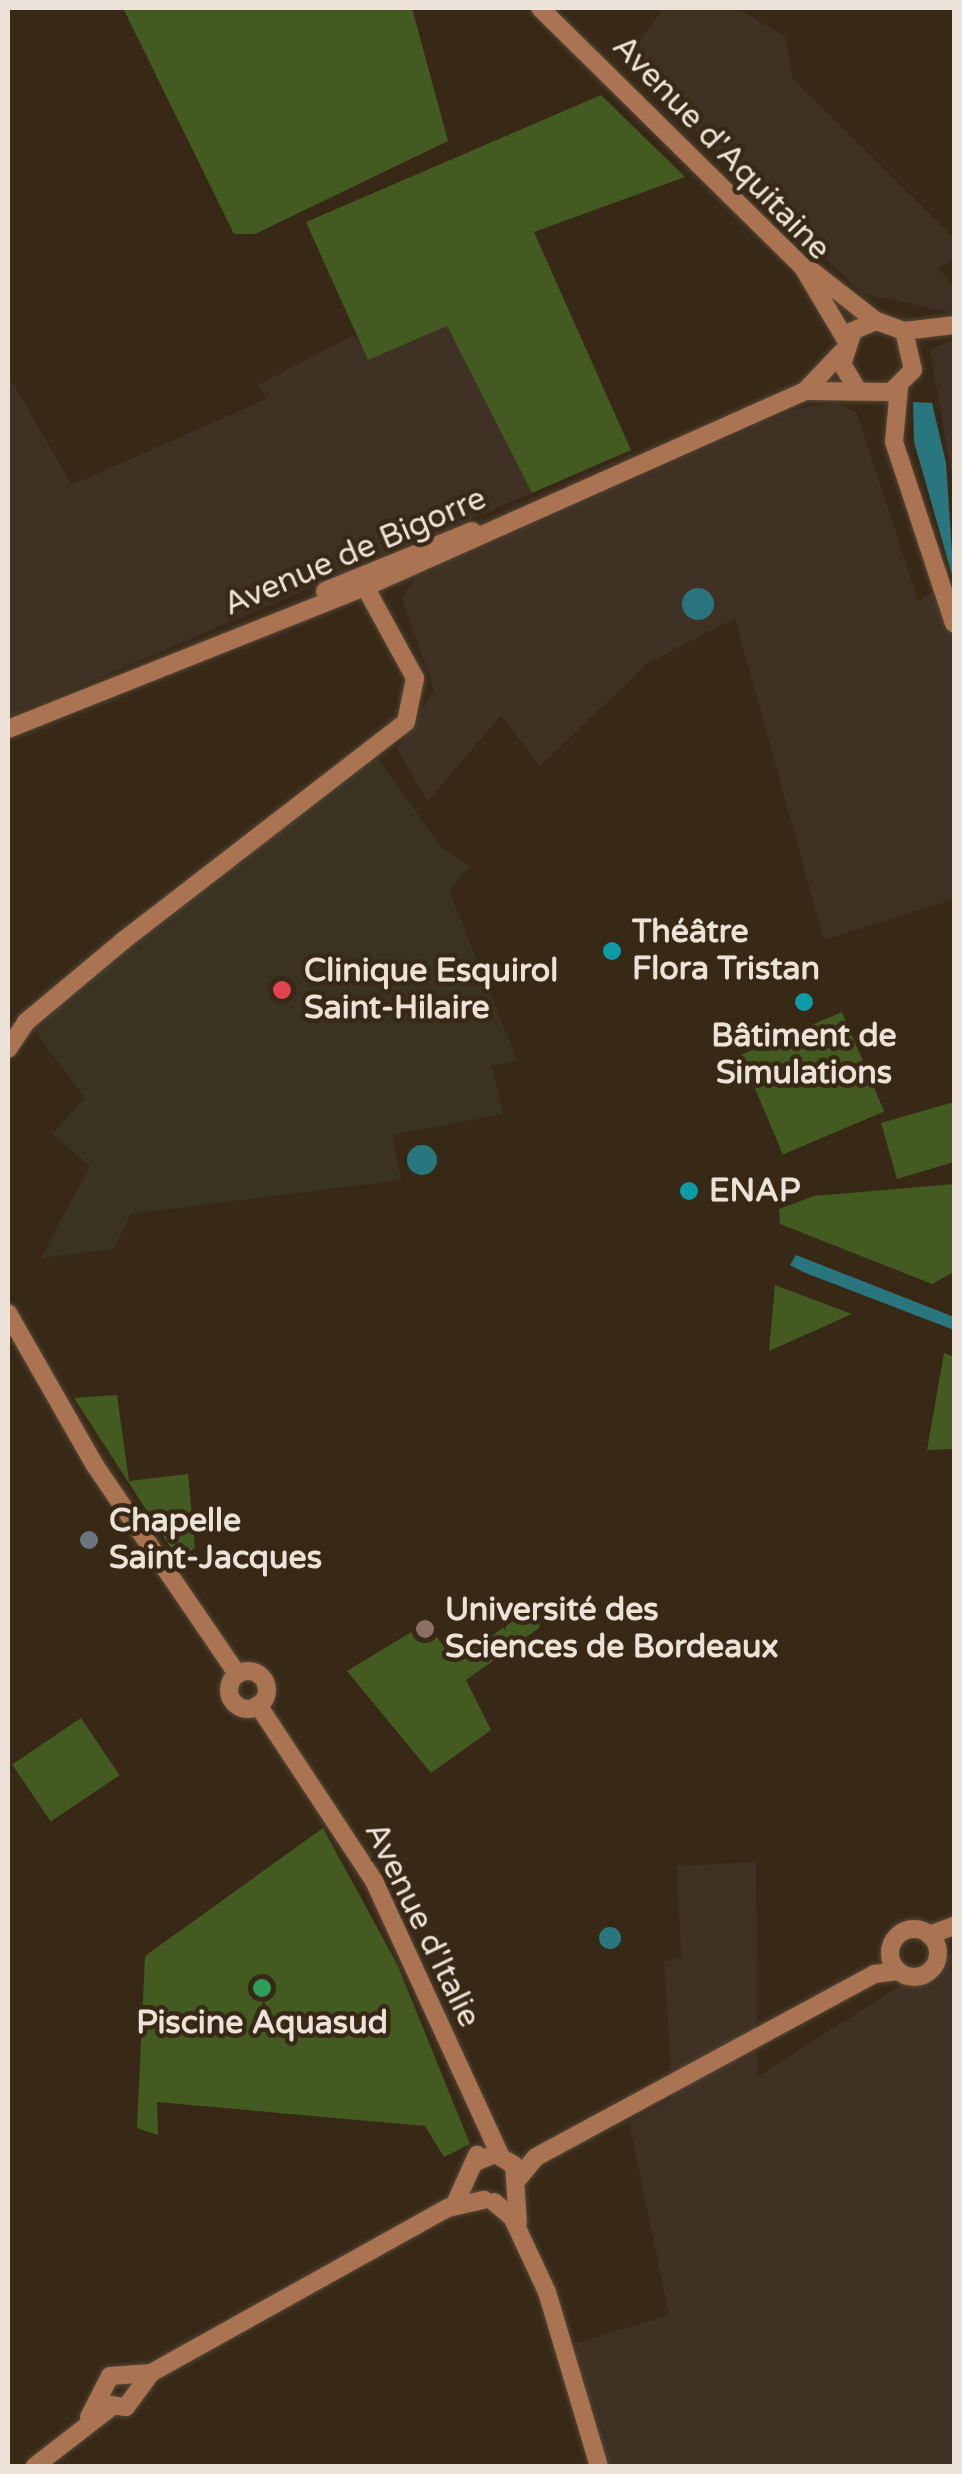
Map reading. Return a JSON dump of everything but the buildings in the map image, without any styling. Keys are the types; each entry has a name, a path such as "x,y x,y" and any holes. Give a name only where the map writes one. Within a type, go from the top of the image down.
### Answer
{"street":[{"name":"Avenue d'Aquitaine","path":"540,8 802,266 844,346"},
{"path":"802,266 876,321 904,331 954,328"},
{"path":"876,321 844,346 857,388 882,410 954,623"},
{"path":"894,442 899,388 915,359 954,328"},
{"path":"904,331 915,359"},
{"name":"Avenue de Bigorre","path":"805,391 844,346"},
{"path":"857,388 899,388"},
{"name":"Avenue de Bigorre","path":"219,643 297,616 805,391 857,388"},
{"name":"Avenue de Bigorre","path":"8,729 219,643 435,544 516,518"},
{"path":"8,1049 42,1007 153,916 406,722 415,678 364,584 435,544"},
{"path":"8,1313 94,1464 237,1674 233,1700 258,1705 264,1679 237,1674"},
{"name":"Avenue d'Italie","path":"258,1705 379,1890 481,2129 506,2158 517,2183 524,2239"},
{"path":"105,2401 105,2379 151,2372 456,2204 489,2201 517,2183 536,2157 874,1974 923,1974 933,1942 954,1926"},
{"path":"874,1974 900,1933 933,1942 954,1937"},
{"path":"890,1952 898,1971"},
{"path":"456,2204 473,2170 481,2129"},
{"path":"473,2170 506,2158 536,2157"},
{"path":"473,2170 489,2201 524,2239 547,2292 598,2466"},
{"path":"35,2466 105,2401 134,2396 151,2372"},
{"path":"125,2376 134,2396"}],"shaded area":[{"path":"664,8 736,8 785,36 793,79 954,238 954,259 938,268 954,288 954,313 861,293 624,61"},
{"path":"447,325 532,493 8,717 8,375 72,485 266,399 258,385 354,335 368,359"},
{"path":"954,339 954,489 930,350"},
{"path":"835,402 857,413 918,601 938,589 954,623 954,899 824,940 735,618 648,663 540,766 501,715 428,801 397,749 434,690 402,599 416,576 789,411"},
{"name":"Clinique Esquirol Saint-Hilaire","path":"378,758 441,847 470,866 449,890 517,1060 492,1066 503,1114 392,1135 401,1180 131,1214 114,1249 41,1258 90,1166 52,1134 85,1098 31,1027 243,850"},
{"path":"756,1862 757,2077 954,1951 954,2466 607,2466 572,2344 669,2315 629,2122 673,2098 664,1961 681,1958 677,1866"}],"green space":[{"path":"123,8 412,8 448,141 255,234 234,234"},
{"path":"601,95 685,177 534,232 631,450 532,493 447,326 368,360 306,222"},
{"path":"842,1012 884,1111 783,1154 741,1055"},
{"path":"954,1102 954,1162 897,1179 881,1123"},
{"path":"954,1184 954,1272 932,1284 780,1224 779,1209 814,1196"},
{"path":"775,1285 852,1314 769,1351"},
{"path":"944,1353 954,1357 954,1449 927,1450"},
{"path":"117,1395 129,1481 188,1474 195,1548 178,1559 74,1398"},
{"path":"542,1601 539,1628 466,1680 491,1730 431,1773 347,1671 426,1623 455,1661"},
{"path":"81,1718 120,1775 51,1822 12,1764"},
{"path":"323,1828 398,1966 470,2144 444,2157 425,2126 157,2102 158,2135 137,2128 145,1956"}],"water":[{"path":"913,402 932,403 946,463 954,582 914,442"},
{"path":"698,588 709,593 714,604 709,615 698,620 687,615 682,604 687,593"},
{"path":"422,1145 433,1149 437,1160 433,1171 422,1175 411,1171 407,1160 411,1149"},
{"path":"796,1255 954,1317 954,1330 803,1272 790,1265"},
{"path":"606,1927 614,1927 621,1938 614,1949 606,1949 599,1942 599,1934"}],"place":[{"name":"Théâtre Flora Tristan","path":"612,951"},
{"name":"Clinique Esquirol Saint-Hilaire","path":"282,990"},
{"name":"Bâtiment de Simulations","path":"804,1002"},
{"name":"ENAP","path":"689,1191"},
{"name":"Chapelle Saint-Jacques","path":"89,1540"},
{"name":"Université des Sciences de Bordeaux","path":"425,1629"},
{"name":"Piscine Aquasud","path":"262,1988"}]}
